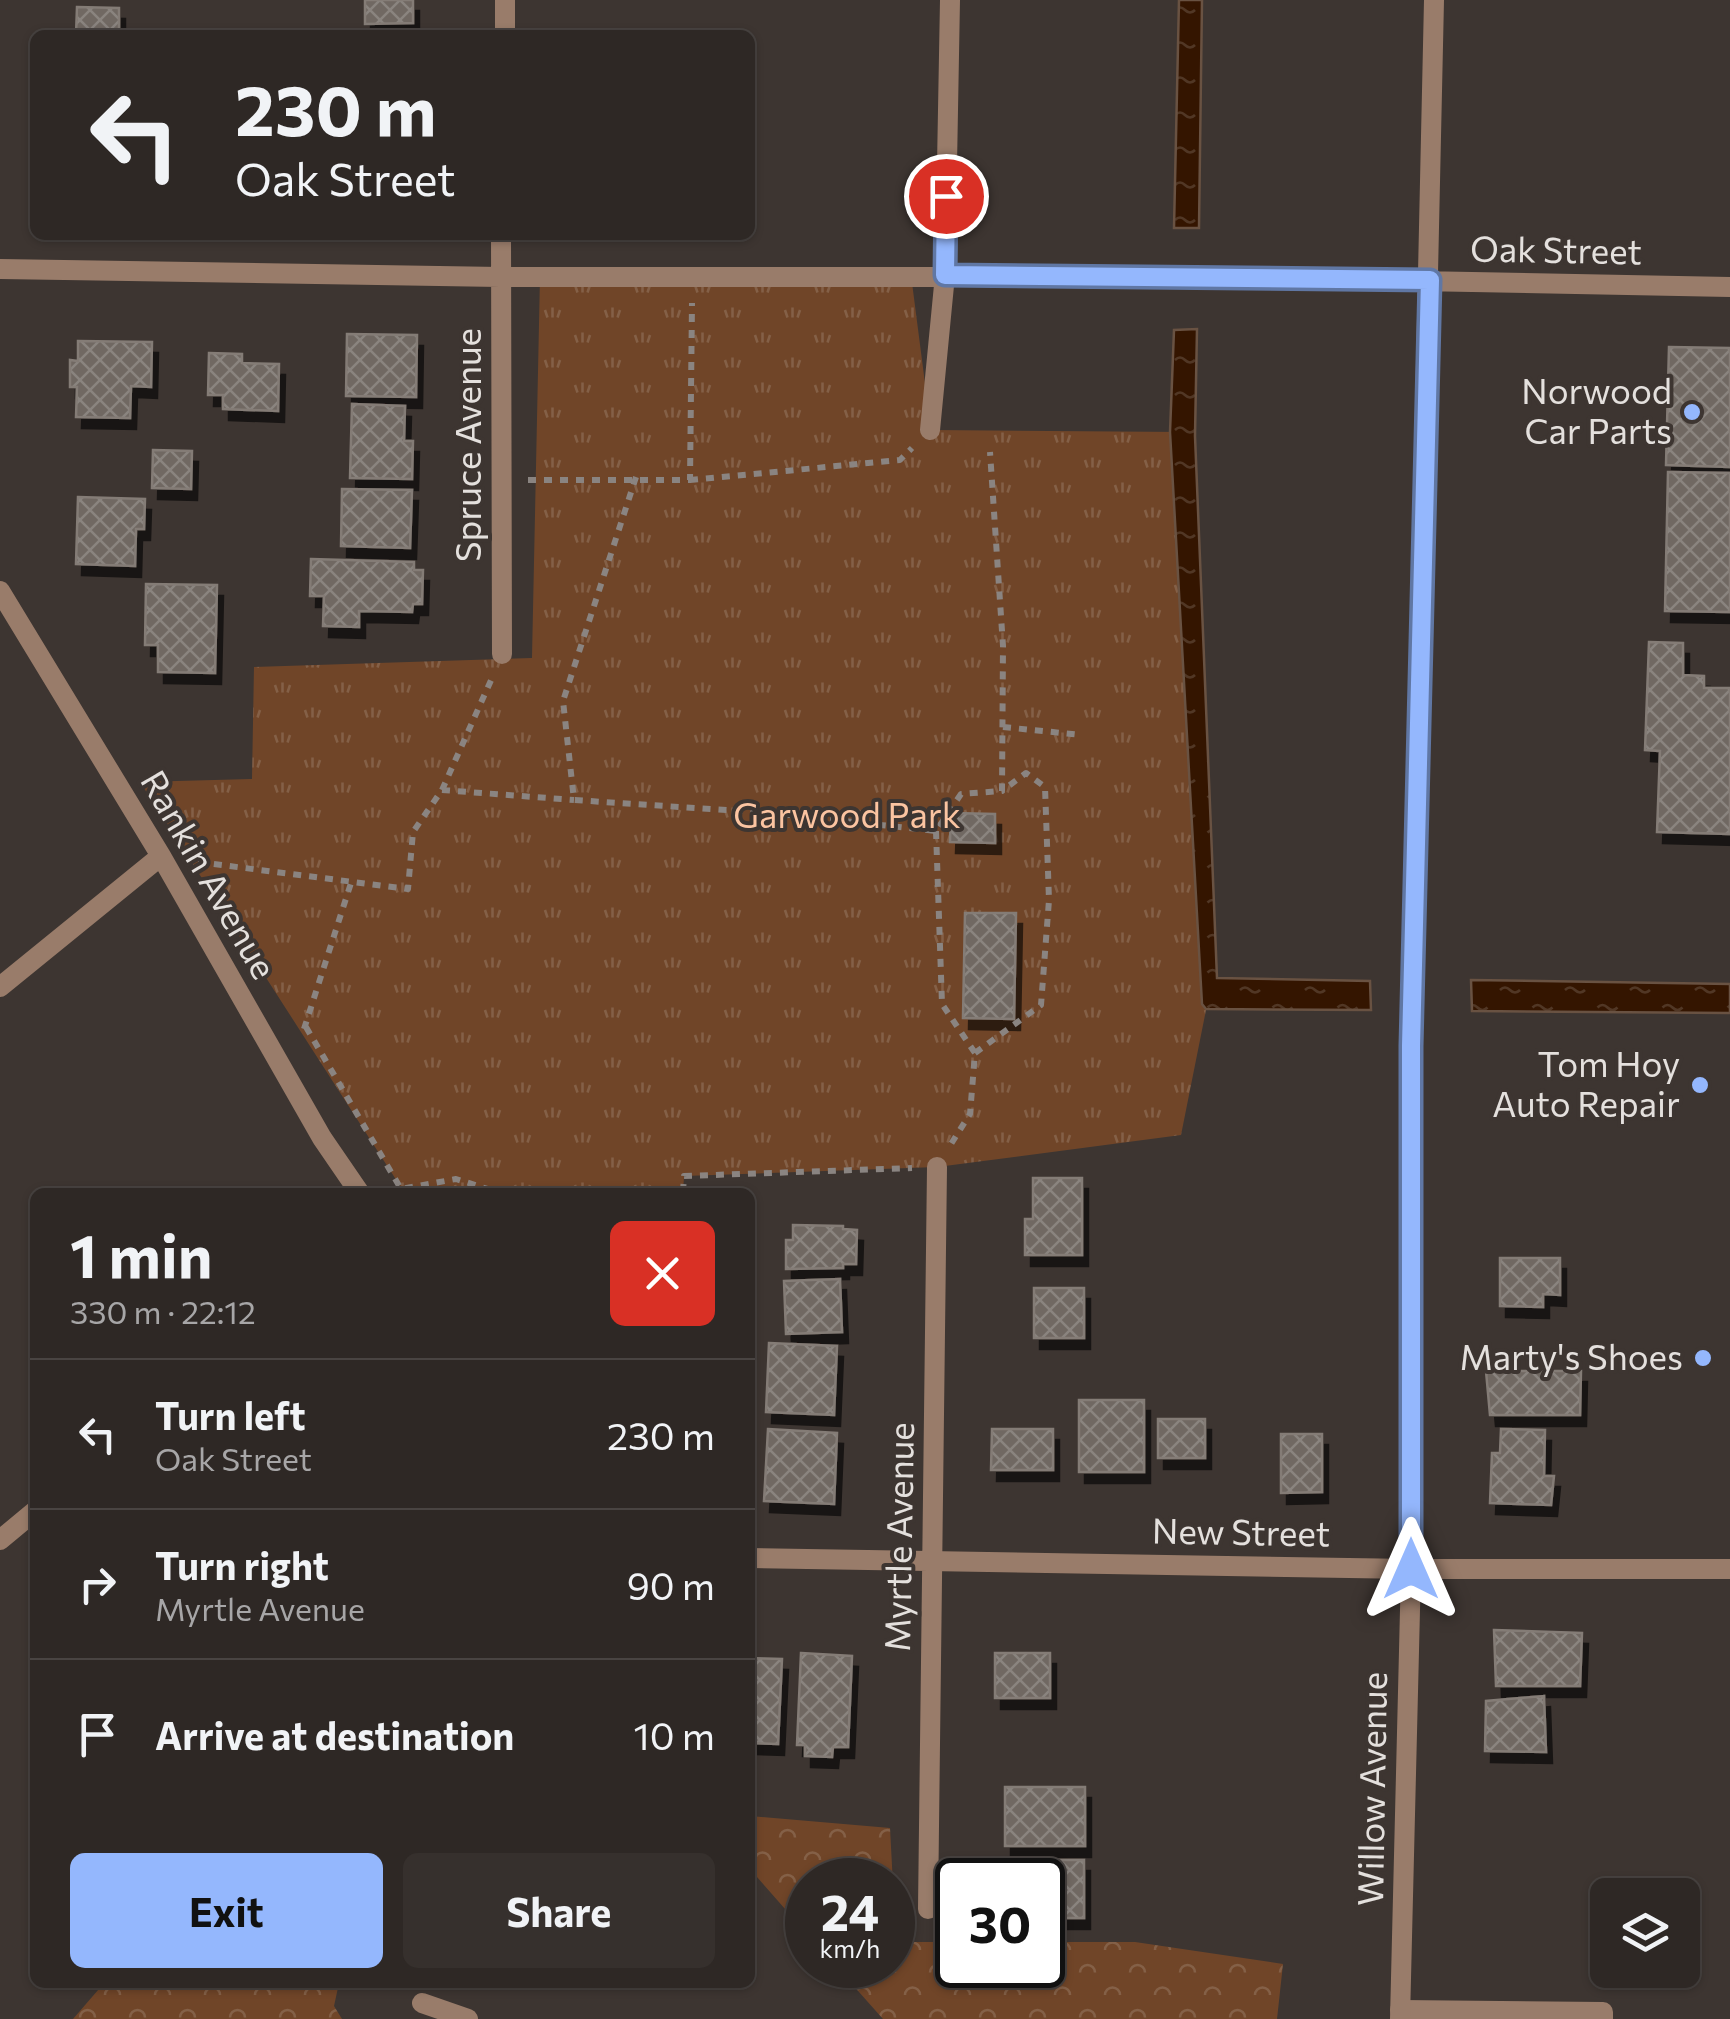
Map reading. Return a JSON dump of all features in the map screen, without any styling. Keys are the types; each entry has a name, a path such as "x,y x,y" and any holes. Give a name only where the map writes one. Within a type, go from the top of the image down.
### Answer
{"street":[{"path":"505,30 506,0"},
{"path":"930,430 945,275 950,0"},
{"name":"Willow Avenue","path":"1400,2014 1411,1569 1411,1046 1434,0"},
{"name":"Spruce Avenue","path":"501,240 502,654"},
{"name":"Oak Street","path":"0,269 500,277 945,275 1430,280 1730,287"},
{"name":"Rankin Avenue","path":"0,591 161,856 322,1138 357,1188"},
{"path":"0,987 161,856"},
{"name":"Myrtle Avenue","path":"928,1909 937,1167"},
{"path":"0,1540 30,1515"},
{"name":"New Street","path":"755,1558 1411,1569 1730,1569"},
{"path":"422,2003 468,2019"},
{"path":"1400,2014 1604,2012 1604,2019"}],"path":[{"path":"690,480 692,276"},
{"path":"502,480 690,480 900,460 930,430"},
{"path":"990,452 1003,646 1002,791"},
{"path":"574,800 562,702 636,477"},
{"path":"161,856 408,889 413,832 442,790 502,654"},
{"path":"1003,726 1082,735"},
{"path":"683,1188 684,1176 937,1167 970,1114 975,1052 942,1004 936,831 961,794 1002,791 1026,773 1045,787 1049,900 1041,1006 975,1052"},
{"path":"442,790 772,813 936,831"},
{"path":"276,1055 306,1027 352,884"},
{"path":"306,1027 401,1188 456,1179 484,1188"}],"green space":[{"name":"Garwood Park","path":"911,275 931,430 1181,432 1209,995 1181,1135 937,1167 684,1176 683,1188 401,1188 140,782 252,779 254,667 532,658 540,277"},
{"path":"755,1816 890,1828 892,1858 785,1858 785,1909 755,1875"},
{"path":"915,1942 935,1942 935,1988 1065,1988 1065,1942 1135,1942 1283,1964 1277,2019 883,2019 855,1988 915,1988"},
{"path":"100,1988 338,1988 334,2006 342,2019 73,2019"}],"water":[{"path":"1179,0 1202,0 1199,228 1174,228"},
{"path":"1197,329 1195,436 1217,978 1370,981 1371,1010 1206,1009 1202,1004 1170,432 1174,330"},
{"path":"1471,980 1730,984 1730,1013 1472,1011"}],"building":[{"path":"365,0 413,0 413,23 365,24"},
{"path":"77,7 119,8 119,30 76,30"},
{"path":"347,334 417,335 416,397 346,396"},
{"path":"78,341 152,342 151,387 131,386 130,418 76,417 77,387 70,387 70,360 78,361"},
{"path":"1669,347 1730,348 1730,467 1666,465"},
{"path":"209,353 242,354 242,363 279,364 278,411 223,409 223,395 208,395"},
{"path":"352,404 405,406 404,441 413,441 412,479 350,478"},
{"path":"153,450 192,451 191,489 152,488"},
{"path":"1668,472 1730,473 1730,612 1665,611"},
{"path":"342,489 412,490 410,548 341,546"},
{"path":"78,497 145,499 144,529 136,529 135,566 76,564"},
{"path":"311,559 414,562 414,570 423,570 422,604 413,604 412,612 359,611 359,627 323,626 324,596 310,596"},
{"path":"146,584 217,585 215,673 158,672 158,645 145,645"},
{"path":"1649,642 1683,643 1683,675 1704,676 1704,688 1730,688 1730,834 1657,832 1660,751 1645,750"},
{"path":"951,813 995,814 995,843 950,842"},
{"path":"965,913 1016,913 1014,1019 963,1018"},
{"path":"1033,1178 1082,1178 1082,1255 1025,1255 1025,1219 1033,1219"},
{"path":"793,1225 857,1230 856,1264 843,1264 843,1268 786,1269 786,1240 793,1240"},
{"path":"1500,1258 1560,1258 1560,1295 1543,1294 1543,1307 1500,1306"},
{"path":"840,1279 842,1332 786,1334 784,1281"},
{"path":"1034,1288 1084,1288 1084,1338 1034,1338"},
{"path":"769,1343 837,1346 834,1415 766,1412"},
{"path":"1486,1371 1581,1371 1580,1415 1490,1415"},
{"path":"1079,1400 1144,1400 1144,1472 1079,1472"},
{"path":"1158,1419 1205,1419 1205,1458 1158,1458"},
{"path":"768,1429 837,1433 834,1504 764,1501"},
{"path":"992,1429 1053,1429 1053,1470 991,1470"},
{"path":"1501,1429 1545,1430 1544,1476 1554,1476 1551,1505 1490,1503 1492,1453 1500,1453"},
{"path":"1281,1434 1322,1434 1322,1492 1281,1493"},
{"path":"1494,1630 1582,1633 1580,1686 1496,1686"},
{"path":"801,1653 852,1656 848,1747 833,1747 832,1757 805,1756 805,1745 797,1745"},
{"path":"995,1653 1050,1653 1050,1698 995,1698"},
{"path":"755,1658 782,1659 778,1744 755,1743"},
{"path":"1544,1696 1546,1752 1485,1751 1486,1701"},
{"path":"1005,1787 1085,1787 1085,1846 1005,1846"},
{"path":"1065,1860 1084,1860 1084,1918 1065,1918"}],"place":[{"name":"Norwood Car Parts","path":"1692,412"},
{"name":"Tom Hoy Auto Repair","path":"1700,1085"},
{"name":"Marty's Shoes","path":"1703,1358"}],"route":[{"path":"946,196 945,275 1430,280 1411,1046 1411,1569"}]}
